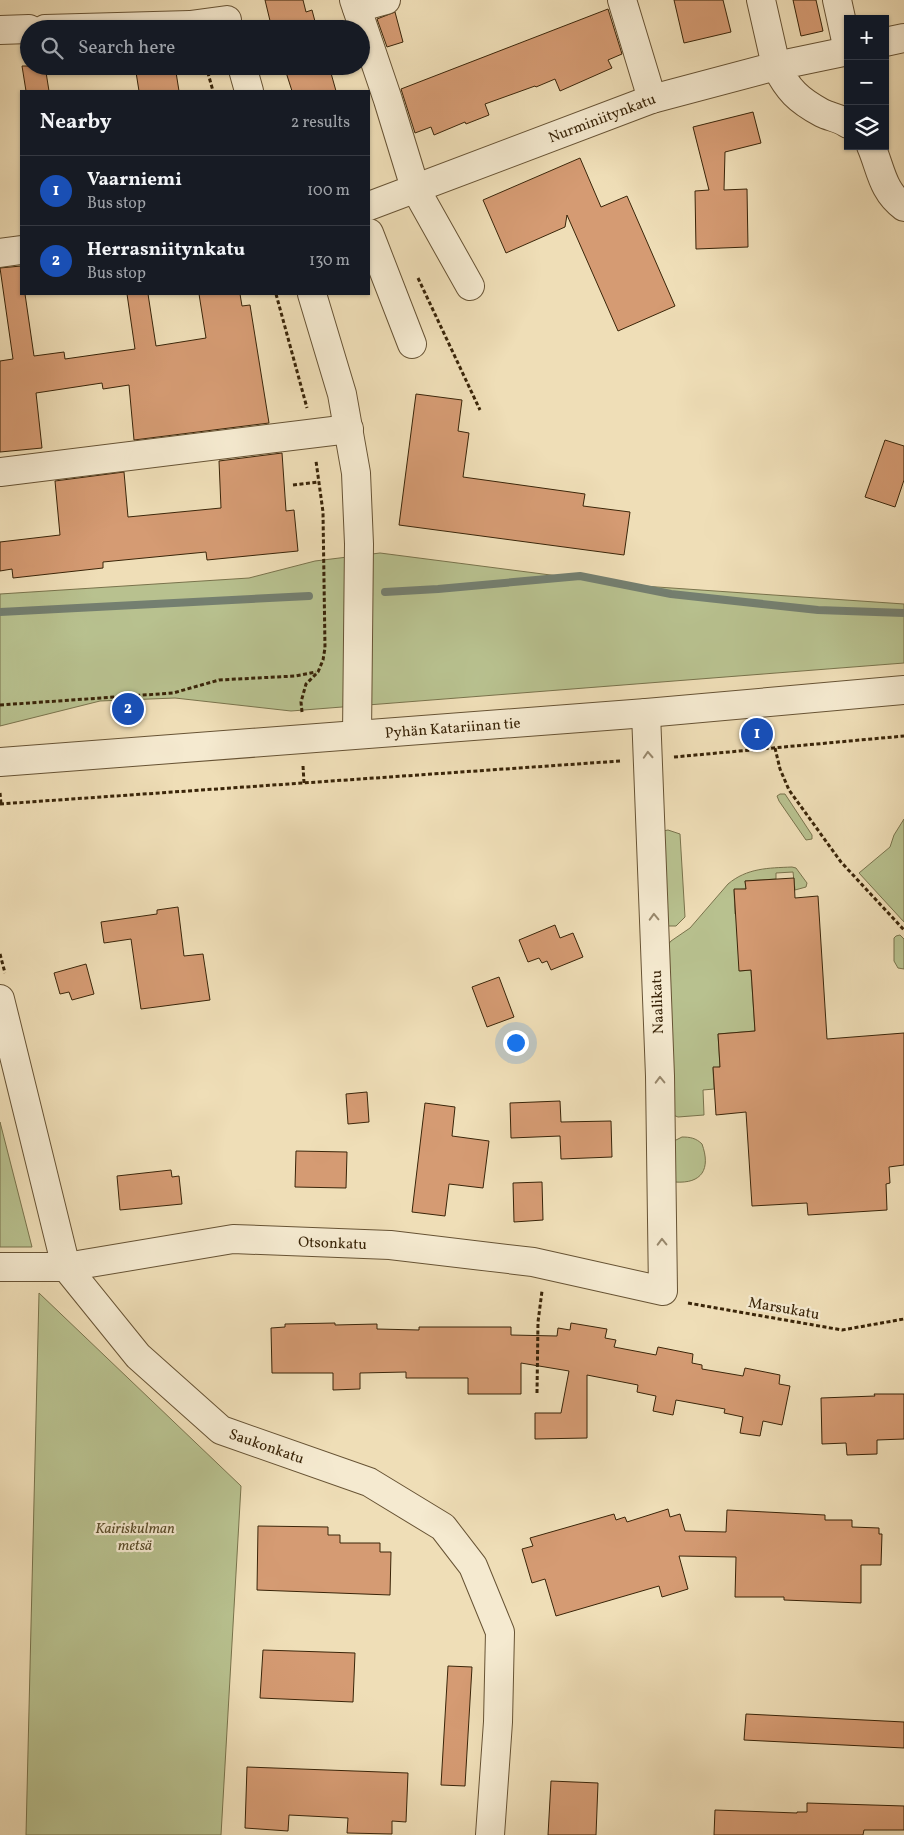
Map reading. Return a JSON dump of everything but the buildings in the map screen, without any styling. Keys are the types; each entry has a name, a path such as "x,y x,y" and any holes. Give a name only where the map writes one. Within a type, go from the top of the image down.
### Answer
{"street":[{"path":"360,20 355,4 386,0"},
{"path":"622,0 652,99"},
{"path":"761,0 776,66 786,86 802,100 823,113 844,122"},
{"path":"838,0 844,30"},
{"path":"208,20 226,16"},
{"path":"0,30 20,29"},
{"path":"889,41 904,38"},
{"path":"370,48 415,188 470,286"},
{"name":"Nurminiitynkatu","path":"370,206 652,99 776,66 844,51"},
{"path":"245,75 249,90"},
{"path":"872,150 884,185 897,202 904,207"},
{"path":"370,236 412,344"},
{"path":"0,253 20,250"},
{"path":"312,295 342,394 356,473 359,544 358,734"},
{"path":"0,472 349,430"},
{"name":"Pyhän Katariinan tie","path":"0,762 646,713 904,690"},
{"name":"Naalikatu","path":"646,713 660,1076 663,1291"},
{"name":"Saukonkatu","path":"0,999 66,1267 138,1356 221,1430 369,1482 443,1527 474,1566 500,1632 498,1722 490,1835"},
{"name":"Otsonkatu","path":"0,1267 66,1267 233,1239 390,1244 533,1262 663,1291"}],"path":[{"path":"209,75 213,90"},
{"path":"415,270 480,410"},
{"path":"276,295 308,413 323,512 325,648 318,672 306,684 303,693 304,783"},
{"path":"293,485 318,482"},
{"path":"0,705 173,693 219,680 295,676 318,672"},
{"path":"0,793 0,804 648,760 904,736"},
{"path":"775,748 780,769 789,790 841,862 904,930"},
{"path":"537,1393 538,1322 546,1265"},
{"name":"Marsukatu","path":"663,1291 688,1303 842,1330 904,1319"}],"green space":[{"path":"380,553 628,585 904,604 904,663 291,711 175,698 100,701 0,726 0,594 249,578 315,561"},
{"path":"785,794 812,835 812,839 806,840 779,801 777,796"},
{"path":"904,819 904,922 859,873 890,847 894,835"},
{"path":"668,830 680,834 685,917 676,926 668,926 663,831"},
{"path":"796,868 807,883 806,887 795,890 793,872 776,873 776,879 745,881 746,889 734,890 735,914 747,913 740,971 751,970 755,1031 718,1034 720,1067 713,1068 714,1089 703,1090 704,1115 678,1117 673,1115 670,1064 672,1038 667,946 690,928 728,884 735,879 758,870"},
{"path":"900,935 904,939 904,969 898,968 894,961 894,938"},
{"path":"0,1122 32,1247 0,1247"},
{"path":"682,1137 693,1138 702,1144 705,1153 705,1168 698,1177 692,1180 675,1182 672,1142"},
{"name":"Kairiskulman metsä","path":"39,1293 241,1486 221,1835 26,1835"}],"waterway":[{"path":"385,592 580,576 671,594 818,610 904,613"},
{"path":"0,612 309,596"}],"place":[{"name":"Herrasniitynkatu","path":"128,709"},
{"name":"Vaarniemi","path":"757,734"}]}
